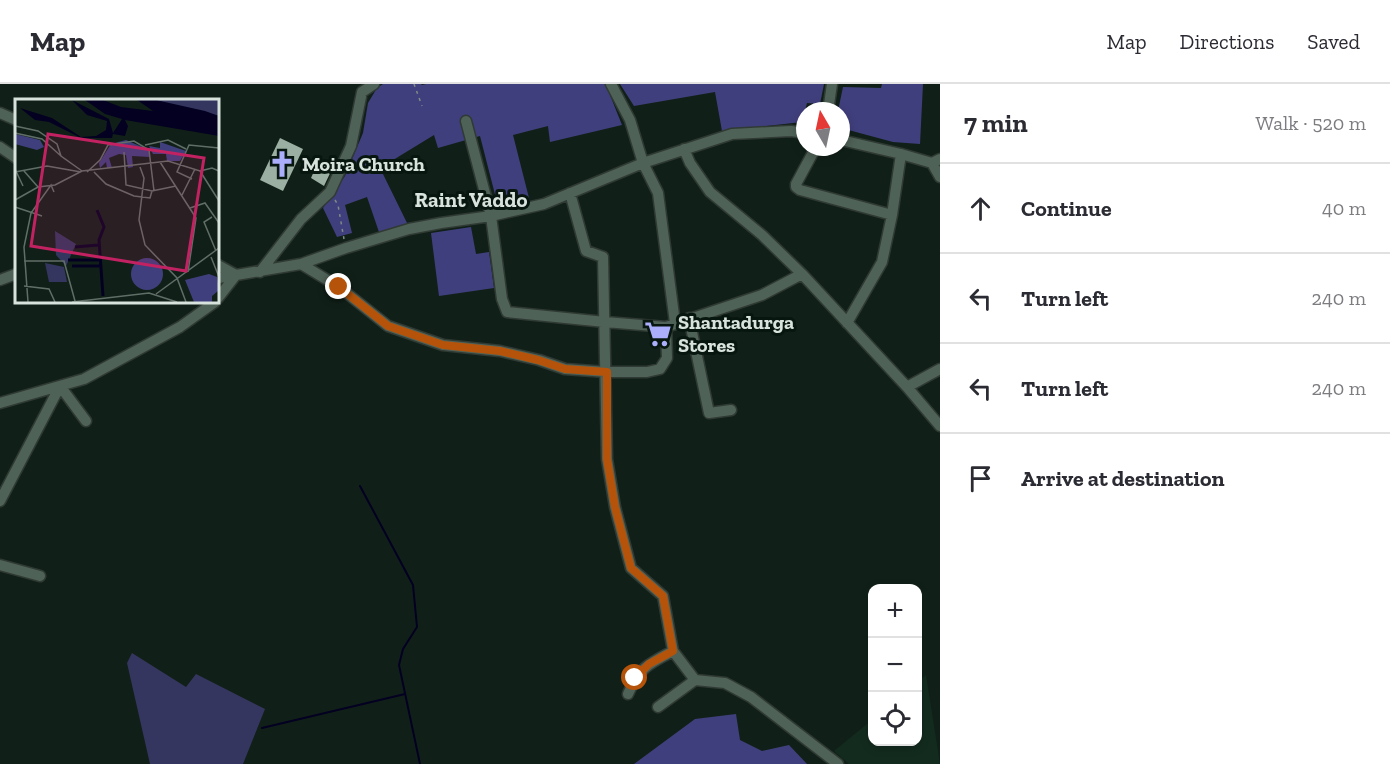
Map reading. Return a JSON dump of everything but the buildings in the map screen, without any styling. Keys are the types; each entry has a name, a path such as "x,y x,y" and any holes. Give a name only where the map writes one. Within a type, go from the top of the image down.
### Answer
{"street":[{"path":"260,272 301,219 330,192 351,146 362,92 374,84"},
{"path":"301,264 339,287 388,326 443,345 500,351 565,369 647,372 660,369 667,358 670,325 658,193 643,163 630,120 610,84"},
{"path":"829,102 832,84"},
{"path":"0,113 15,120"},
{"path":"466,122 491,216 502,299 507,312 605,322 670,325 762,295 802,274"},
{"path":"219,278 301,264 409,228 491,216 544,204 643,163 732,134 796,132"},
{"path":"850,142 936,161 940,177"},
{"path":"0,147 15,158"},
{"path":"684,149 690,163 710,192 762,235 802,274 940,426"},
{"path":"847,323 882,262 901,154"},
{"path":"811,156 796,184 800,190 892,215"},
{"path":"570,193 586,251 603,257 607,459 615,507 631,568 663,596 673,651 695,680"},
{"path":"219,265 236,275"},
{"path":"0,280 15,274"},
{"path":"219,296 236,275"},
{"path":"0,403 84,379 180,327 212,303"},
{"path":"689,318 709,413 731,410"},
{"path":"907,387 940,369"},
{"path":"60,386 86,421"},
{"path":"0,501 60,386"},
{"path":"0,565 40,576"},
{"path":"628,694 635,678 649,664 673,651"},
{"path":"658,707 695,680 724,683 751,697 838,764"}],"path":[{"path":"414,84 422,106"},
{"path":"330,192 338,205 346,248"}],"shaded area":[{"path":"383,84 605,84 622,125 550,142 548,126 513,135 530,202 499,210 480,136 438,148 434,135 380,168 408,225 379,232 367,197 345,205 352,233 337,237 323,208 345,176 363,133 368,103 377,88"},
{"path":"620,84 824,84 820,102 796,102 796,123 722,131 715,92 634,106"},
{"path":"882,84 923,84 920,144 893,142 850,130 850,102 840,102 843,87 881,88"},
{"path":"471,227 476,254 489,252 494,288 439,296 431,233"},
{"path":"132,653 186,687 196,674 265,709 243,764 150,764 127,663"},
{"path":"926,675 940,764 849,764 834,751 868,723 868,746 922,746 922,678"},
{"path":"736,714 740,740 762,751 789,745 807,764 634,764 695,719"}],"waterway":[{"path":"360,486 413,585 417,627 403,649 399,665 420,764"},
{"path":"262,728 405,694"}],"place":[{"name":"Moira Church","path":"282,164"},
{"name":"Shantadurga Stores","path":"658,334"}],"district":[{"name":"Raint Vaddo","path":"471,199"}],"route":[{"path":"339,287 388,326 443,345 500,351 565,369 607,372 607,459 615,507 631,568 663,596 673,651 649,664 635,678"}]}
